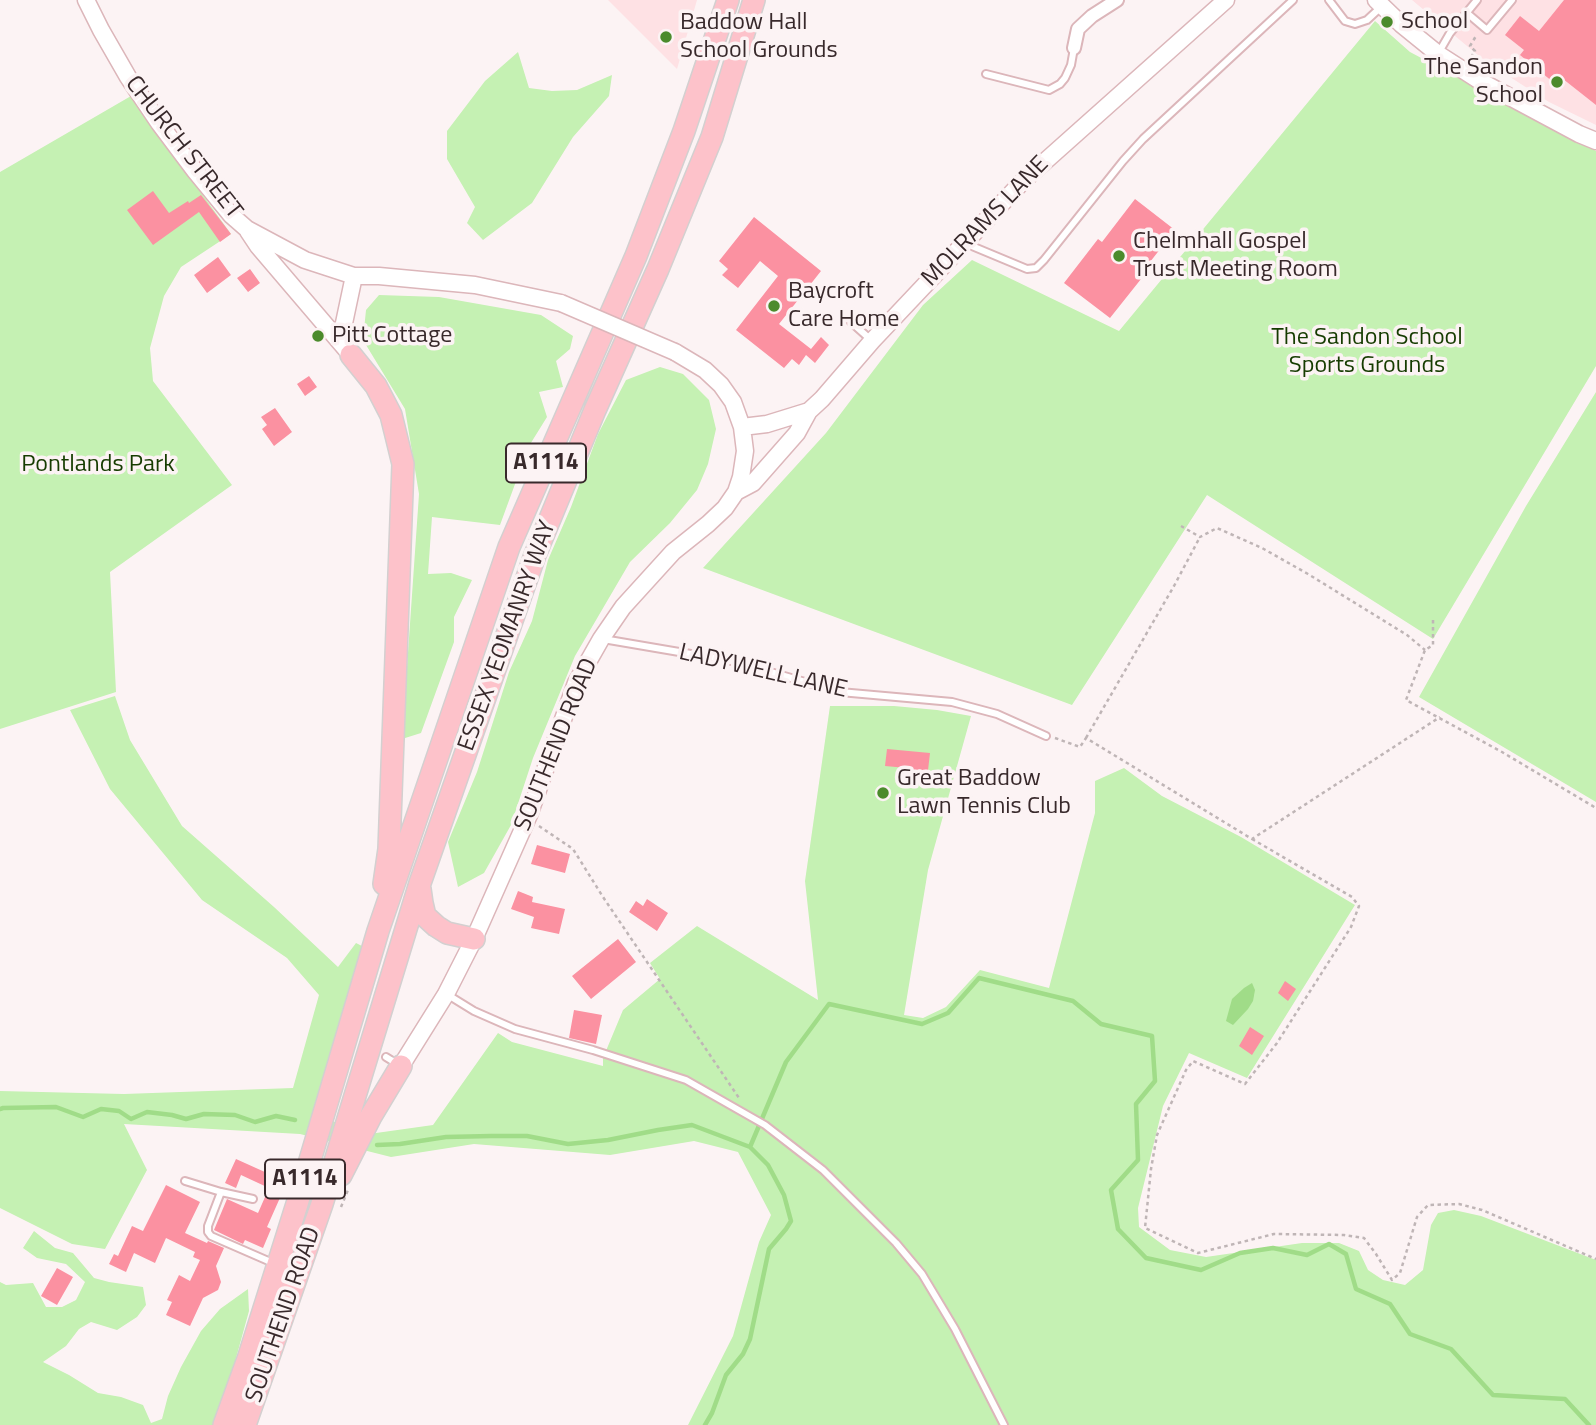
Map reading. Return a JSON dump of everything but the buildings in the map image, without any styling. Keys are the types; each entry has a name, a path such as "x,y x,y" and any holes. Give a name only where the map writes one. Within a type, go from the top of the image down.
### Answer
{"main road":[{"name":"ESSEX YEOMANRY WAY","path":"378,931 509,547 636,256 684,131 728,0"},
{"name":"ESSEX YEOMANRY WAY","path":"331,1208 420,883 536,555 712,137 754,0"},
{"path":"345,349 376,386 391,415 403,464 389,849 378,931"},
{"path":"420,883 425,916 447,933 474,939"},
{"name":"SOUTHEND ROAD","path":"224,1425 278,1265 378,931"},
{"path":"331,1208 345,1169 371,1116 393,1061"},
{"name":"SOUTHEND ROAD","path":"245,1425 331,1208"}],"street":[{"name":"CHURCH STREET","path":"86,0 128,77 159,123 231,215 247,229 306,260 354,276 475,285 561,303"},
{"path":"1074,48 1078,29 1117,0"},
{"name":"MOLRAMS LANE","path":"742,427 767,424 809,411 1023,181 1217,3"},
{"path":"1379,3 1438,54 1503,93 1596,141"},
{"path":"247,229 258,246 345,349"},
{"path":"345,349 354,276"},
{"name":"SOUTHEND ROAD","path":"393,1061 446,994 474,939 528,818 576,683 601,639 623,607 673,552 725,508 736,492 741,477 745,452 742,427 733,402 721,385 705,370 675,352 561,303"},
{"path":"736,492 753,483 797,433 809,411"}],"lane":[{"path":"965,243 1027,269 1036,268 1143,139 1293,0"},
{"path":"1329,0 1345,21 1355,24 1367,20 1379,3"},
{"path":"1438,54 1450,33 1477,0"},
{"path":"1467,13 1487,30 1512,0"},
{"path":"986,74 1049,90 1065,78 1074,48"},
{"path":"851,322 872,341"},
{"name":"LADYWELL LANE","path":"601,639 732,661 840,692 952,702 997,714 1046,736"},
{"path":"446,994 474,1011 515,1029 593,1050 686,1080 769,1129 823,1170 896,1243 922,1274 955,1329 1004,1425"},
{"path":"185,1181 253,1199"},
{"path":"221,1192 208,1226 211,1236 278,1265"}],"path":[{"path":"1181,526 1200,537"},
{"path":"1046,736 1080,747 1200,537 1217,528 1262,548 1308,574 1407,635 1425,650"},
{"path":"1433,620 1433,645 1425,650 1406,700 1596,808"},
{"path":"1252,839 1440,717"},
{"path":"1086,738 1352,897 1359,906 1350,927 1277,1043 1245,1084 1193,1061 1186,1070 1157,1135 1145,1228 1198,1253 1274,1234 1344,1235 1364,1238 1392,1280 1401,1273 1417,1217 1428,1205 1459,1204 1482,1210 1596,1259"},
{"path":"528,818 573,849 753,1119"},
{"path":"331,1208 349,1187"}],"shaded area":[{"name":"Baddow Hall School Grounds","path":"608,0 697,0 677,69"},
{"name":"The Sandon School","path":"1412,0 1596,0 1596,125 1549,102 1485,61"},
{"path":"1252,983 1255,990 1253,1001 1233,1025 1226,1021 1232,999"}],"green space":[{"name":"The Sandon School Sports Grounds","path":"1375,21 1410,52 1596,151 1596,366 1433,639 1207,495 1072,705 703,568 826,433 923,305 972,260 1119,331"},
{"path":"518,52 529,88 577,90 612,75 609,96 573,137 532,203 483,240 467,223 475,207 447,159 447,131 485,81"},
{"name":"Pontlands Park","path":"131,96 231,234 181,267 164,296 150,348 153,381 232,485 110,572 116,692 0,729 0,172"},
{"path":"379,295 439,297 541,315 573,336 570,349 556,361 563,387 539,392 547,417 529,446 500,525 432,517 428,574 451,573 472,580 454,617 454,642 421,733 402,739 419,494 405,409 363,340 366,310"},
{"path":"660,367 683,374 709,400 716,429 708,464 697,490 670,523 630,562 575,656 533,758 511,825 484,873 458,887 448,842 477,772 509,672 532,621 548,560 598,434 626,380"},
{"path":"1596,392 1596,802 1419,697 1526,506"},
{"path":"115,696 130,740 182,826 338,967 356,943 364,947 312,1114 369,1134 433,1125 498,1033 512,1042 603,1066 603,1058 623,1010 660,979 650,963 697,926 818,1000 805,881 830,706 894,706 971,716 928,870 904,1015 923,1018 946,1007 980,970 1049,988 1095,813 1095,781 1124,768 1162,796 1241,837 1355,905 1247,1078 1189,1053 1163,1106 1138,1208 1139,1227 1170,1250 1206,1257 1302,1243 1339,1243 1359,1251 1368,1270 1383,1280 1405,1285 1423,1270 1431,1225 1438,1213 1454,1210 1481,1216 1596,1260 1596,1425 688,1425 733,1336 759,1242 771,1215 738,1152 694,1141 610,1155 474,1144 391,1157 300,1134 124,1124 147,1170 105,1249 72,1244 0,1208 0,1091 124,1094 293,1088 319,995 287,958 202,900 110,789 70,710"},
{"path":"34,1231 55,1248 73,1253 94,1278 143,1287 146,1305 137,1317 117,1330 91,1322 79,1329 66,1346 43,1362 98,1393 143,1405 151,1423 162,1419 168,1396 201,1331 220,1309 248,1289 249,1311 215,1425 0,1425 0,1282 6,1285 33,1283 46,1307 62,1307 76,1300 85,1282 66,1264 37,1258 23,1248"}],"waterway":[{"path":"705,1425 726,1375 743,1354 750,1339 769,1249 791,1221 784,1195 768,1165 750,1147 786,1062 829,1004 922,1024 948,1013 979,978 1073,1001 1101,1024 1152,1036 1155,1081 1136,1104 1138,1160 1111,1190 1118,1229 1146,1258 1201,1270 1240,1253 1273,1248 1307,1255 1329,1244 1346,1254 1356,1289 1390,1304 1410,1334 1451,1349 1493,1395 1565,1399 1589,1425"},
{"path":"0,1109 56,1107 83,1117 101,1109 119,1111 131,1119 147,1112 186,1119 204,1114 235,1115 255,1122 276,1116 295,1120"},
{"path":"377,1145 446,1137 491,1136 527,1136 568,1144 608,1140 692,1125 750,1147"}],"place":[{"name":"School","path":"1387,22"},
{"name":"Baddow Hall School Grounds","path":"666,37"},
{"name":"The Sandon School","path":"1557,82"},
{"name":"Chelmhall Gospel Trust Meeting Room","path":"1119,256"},
{"name":"Baycroft Care Home","path":"774,306"},
{"name":"Pitt Cottage","path":"318,336"},
{"name":"Great Baddow Lawn Tennis Club","path":"883,793"}]}
